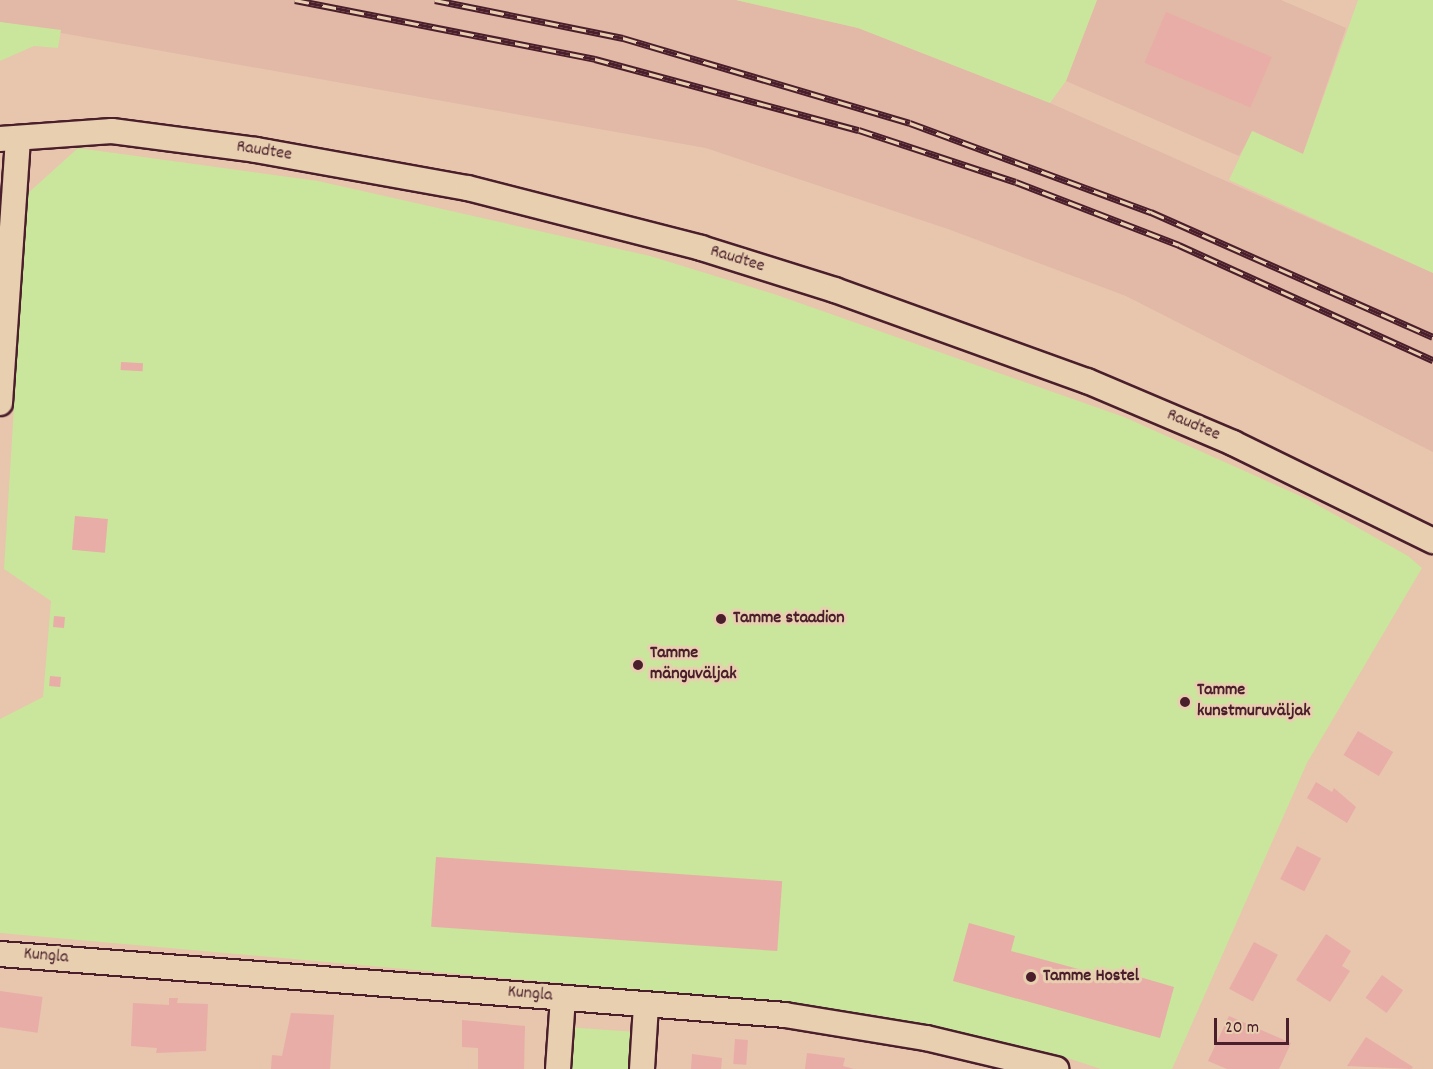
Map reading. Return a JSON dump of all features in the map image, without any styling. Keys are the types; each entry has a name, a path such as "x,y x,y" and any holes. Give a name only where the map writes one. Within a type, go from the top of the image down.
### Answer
{"street":[{"name":"Raudtee","path":"9,139 112,131 256,150 468,188 701,248 835,290 1086,381 1233,443 1433,541"},
{"path":"0,403 9,139"},
{"name":"Kungla","path":"0,954 785,1016 914,1036 1056,1069"},
{"path":"558,1069 563,998"},
{"path":"642,1069 646,1005"}],"shaded area":[{"path":"0,0 736,0 858,28 1050,103 1433,273 1433,452 1126,296 948,229 706,148 0,22"},
{"path":"1097,0 1281,0 1346,28 1303,154 1253,131 1239,156 1066,81"}],"green space":[{"path":"736,0 1097,0 1066,81 1050,103 858,28"},
{"path":"1358,0 1433,0 1433,273 1229,180 1252,131 1303,154"},
{"path":"0,22 61,30 58,48 34,46 0,61"},
{"name":"Tamme staadion","path":"78,148 318,181 650,256 774,294 1124,417 1307,499 1408,556 1422,568 1307,763 1172,1069 1101,1069 1052,1053 877,1015 708,996 0,933 0,719 43,697 51,601 4,569 27,194"},
{"path":"566,1027 640,1032 637,1069 563,1069"}],"building":[{"path":"1166,12 1272,57 1250,108 1145,63"},
{"path":"121,362 143,363 143,371 121,370"},
{"path":"75,516 108,519 105,553 72,550"},
{"path":"54,616 65,617 64,628 53,627"},
{"path":"50,676 61,677 60,687 49,686"},
{"path":"1358,731 1393,752 1379,776 1344,755"},
{"path":"1316,782 1332,792 1334,788 1356,807 1347,823 1307,798"},
{"path":"1297,846 1321,858 1304,891 1280,879"},
{"path":"436,857 782,881 777,951 431,927"},
{"name":"Tamme Hostel","path":"969,923 1015,936 1011,951 1123,981 1126,973 1174,987 1160,1038 953,981"},
{"path":"1326,934 1351,951 1342,966 1350,971 1330,1002 1296,980"},
{"path":"1254,942 1278,955 1253,1001 1229,989"},
{"path":"1382,975 1403,990 1387,1013 1366,998"},
{"path":"0,991 43,997 38,1033 0,1027"},
{"path":"169,998 178,998 177,1003 208,1004 206,1051 156,1053 157,1048 131,1046 133,1003 169,1005"},
{"path":"291,1013 334,1015 330,1069 271,1069 272,1055 282,1056"},
{"path":"1229,1016 1291,1043 1279,1069 1227,1069 1208,1061"},
{"path":"462,1020 525,1026 524,1069 478,1069 478,1048 462,1047"},
{"path":"1366,1037 1413,1067 1411,1069 1347,1066"},
{"path":"735,1039 748,1040 746,1065 733,1064"},
{"path":"807,1053 845,1058 843,1066 854,1069 805,1069"},
{"path":"692,1054 722,1058 721,1069 691,1069"}],"railway":[{"path":"295,0 595,59 859,130 1016,182 1179,245 1433,360"},
{"path":"435,0 623,38 910,123 1151,212 1433,337"}],"place":[{"name":"Tamme staadion","path":"721,619"},
{"name":"Tamme mänguväljak","path":"638,665"},
{"name":"Tamme kunstmuruväljak","path":"1185,702"},
{"name":"Tamme Hostel","path":"1031,977"}]}
